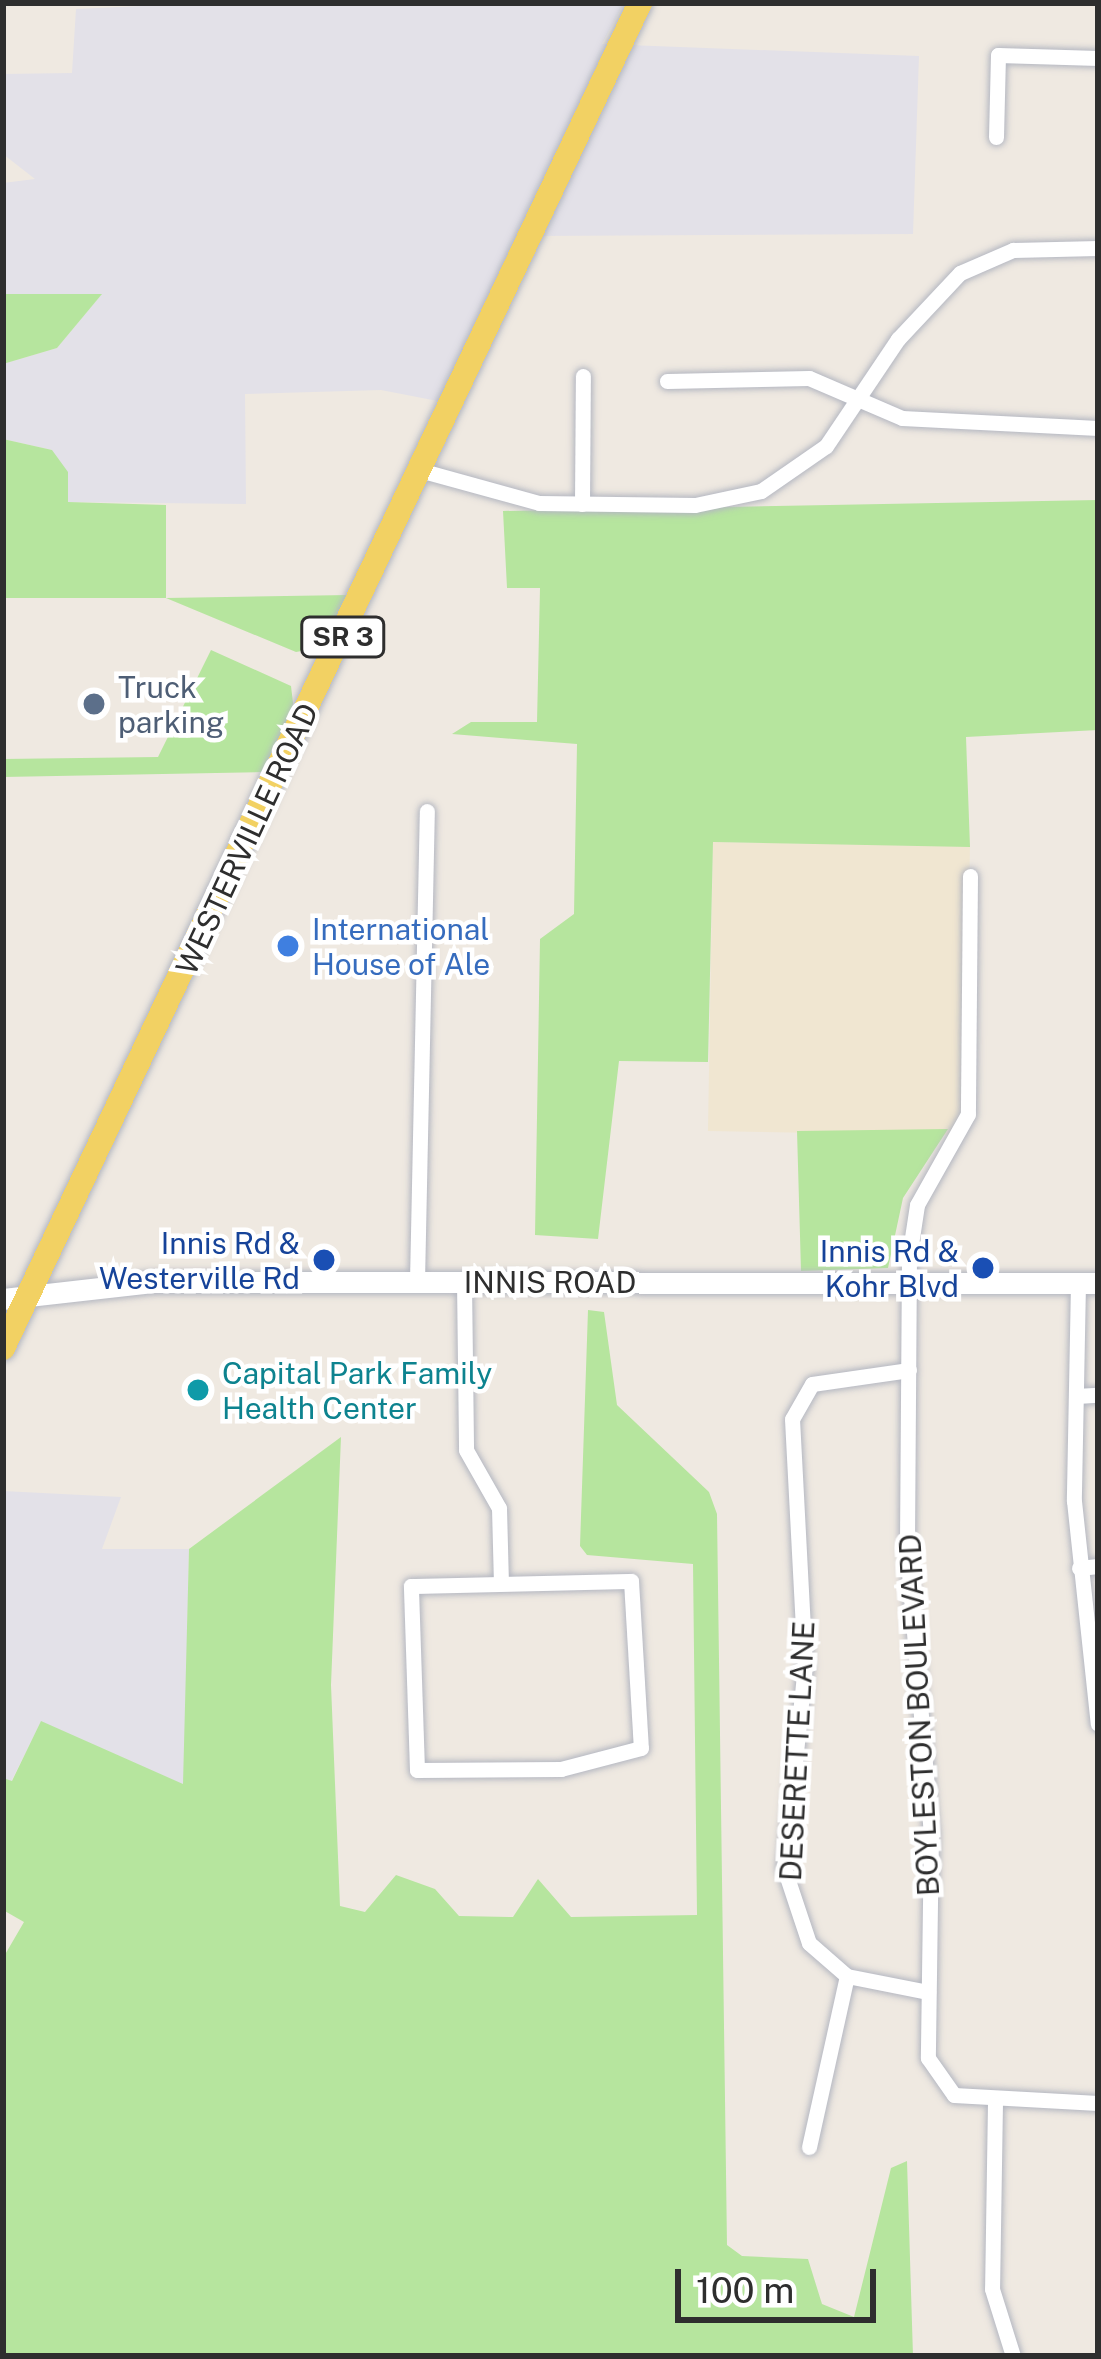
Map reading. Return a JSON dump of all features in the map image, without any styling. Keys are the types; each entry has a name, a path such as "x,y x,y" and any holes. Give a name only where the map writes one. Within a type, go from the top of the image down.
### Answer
{"main road":[{"name":"WESTERVILLE ROAD","path":"3,1348 423,471 640,3"},
{"name":"INNIS ROAD","path":"3,1299 29,1294 417,1281 1088,1283"}],"street":[{"path":"996,137 998,55 1098,58"},
{"path":"423,471 480,495 583,504 694,505 761,490 796,474 960,273 1013,250 1098,248"},
{"path":"583,376 583,504"},
{"path":"667,381 809,378 928,421 1098,428"},
{"path":"417,1281 427,811"},
{"name":"BOYLESTON BOULEVARD","path":"970,876 968,1114 917,1205 909,1370 928,1992 937,2080 995,2102"},
{"path":"464,1281 466,1450 499,1508 501,1582"},
{"path":"1088,1283 1076,1396 1079,1568 1098,1724"},
{"name":"DESERETTE LANE","path":"847,1976 809,1943 784,1868 806,1665 792,1419 812,1384 909,1370"},
{"path":"1076,1396 1098,1396"},
{"path":"1079,1568 1098,1566"},
{"path":"501,1582 639,1590 641,1748 561,1769 424,1772 411,1762 411,1586 501,1582"},
{"path":"809,2147 847,1976 928,1992"},
{"path":"1013,2356 992,2289 995,2102 1098,2103"}],"shaded area":[{"path":"206,3 624,3 602,44 919,56 913,234 530,236 453,404 381,390 245,394 246,504 68,502 52,450 3,439 3,364 57,348 101,295 3,294 3,183 35,179 3,154 3,74 72,73 76,9"},
{"path":"713,842 970,846 965,1135 708,1131"},
{"path":"3,1491 121,1497 102,1549 189,1549 184,1785 41,1722 11,1782 3,1778"}],"green space":[{"path":"3,294 102,294 57,348 3,364"},
{"path":"3,439 52,450 68,472 68,502 166,505 166,598 3,598"},
{"path":"1098,500 1098,730 966,737 970,847 713,842 708,1062 619,1061 598,1239 535,1235 540,939 574,914 577,744 452,734 471,722 537,722 540,588 507,588 503,511"},
{"path":"349,595 324,647 296,652 166,598"},
{"path":"211,650 291,686 294,711 267,772 3,777 3,759 158,757"},
{"path":"948,1129 903,1198 888,1268 801,1271 797,1131"},
{"path":"588,1310 604,1312 617,1405 709,1492 717,1514 727,2245 742,2256 808,2259 822,2304 854,2317 891,2168 907,2161 913,2356 3,2356 3,1958 24,1922 3,1910 3,1778 12,1781 41,1721 183,1784 189,1549 341,1437 331,1685 340,1906 365,1912 396,1875 435,1889 459,1916 513,1917 538,1879 571,1917 697,1915 693,1564 587,1555 580,1546"}],"place":[{"name":"Truck parking","path":"94,704"},
{"name":"International House of Ale","path":"288,946"},
{"name":"Innis Rd & Westerville Rd","path":"324,1260"},
{"name":"Innis Rd & Kohr Blvd","path":"983,1268"},
{"name":"Capital Park Family Health Center","path":"198,1390"}]}
